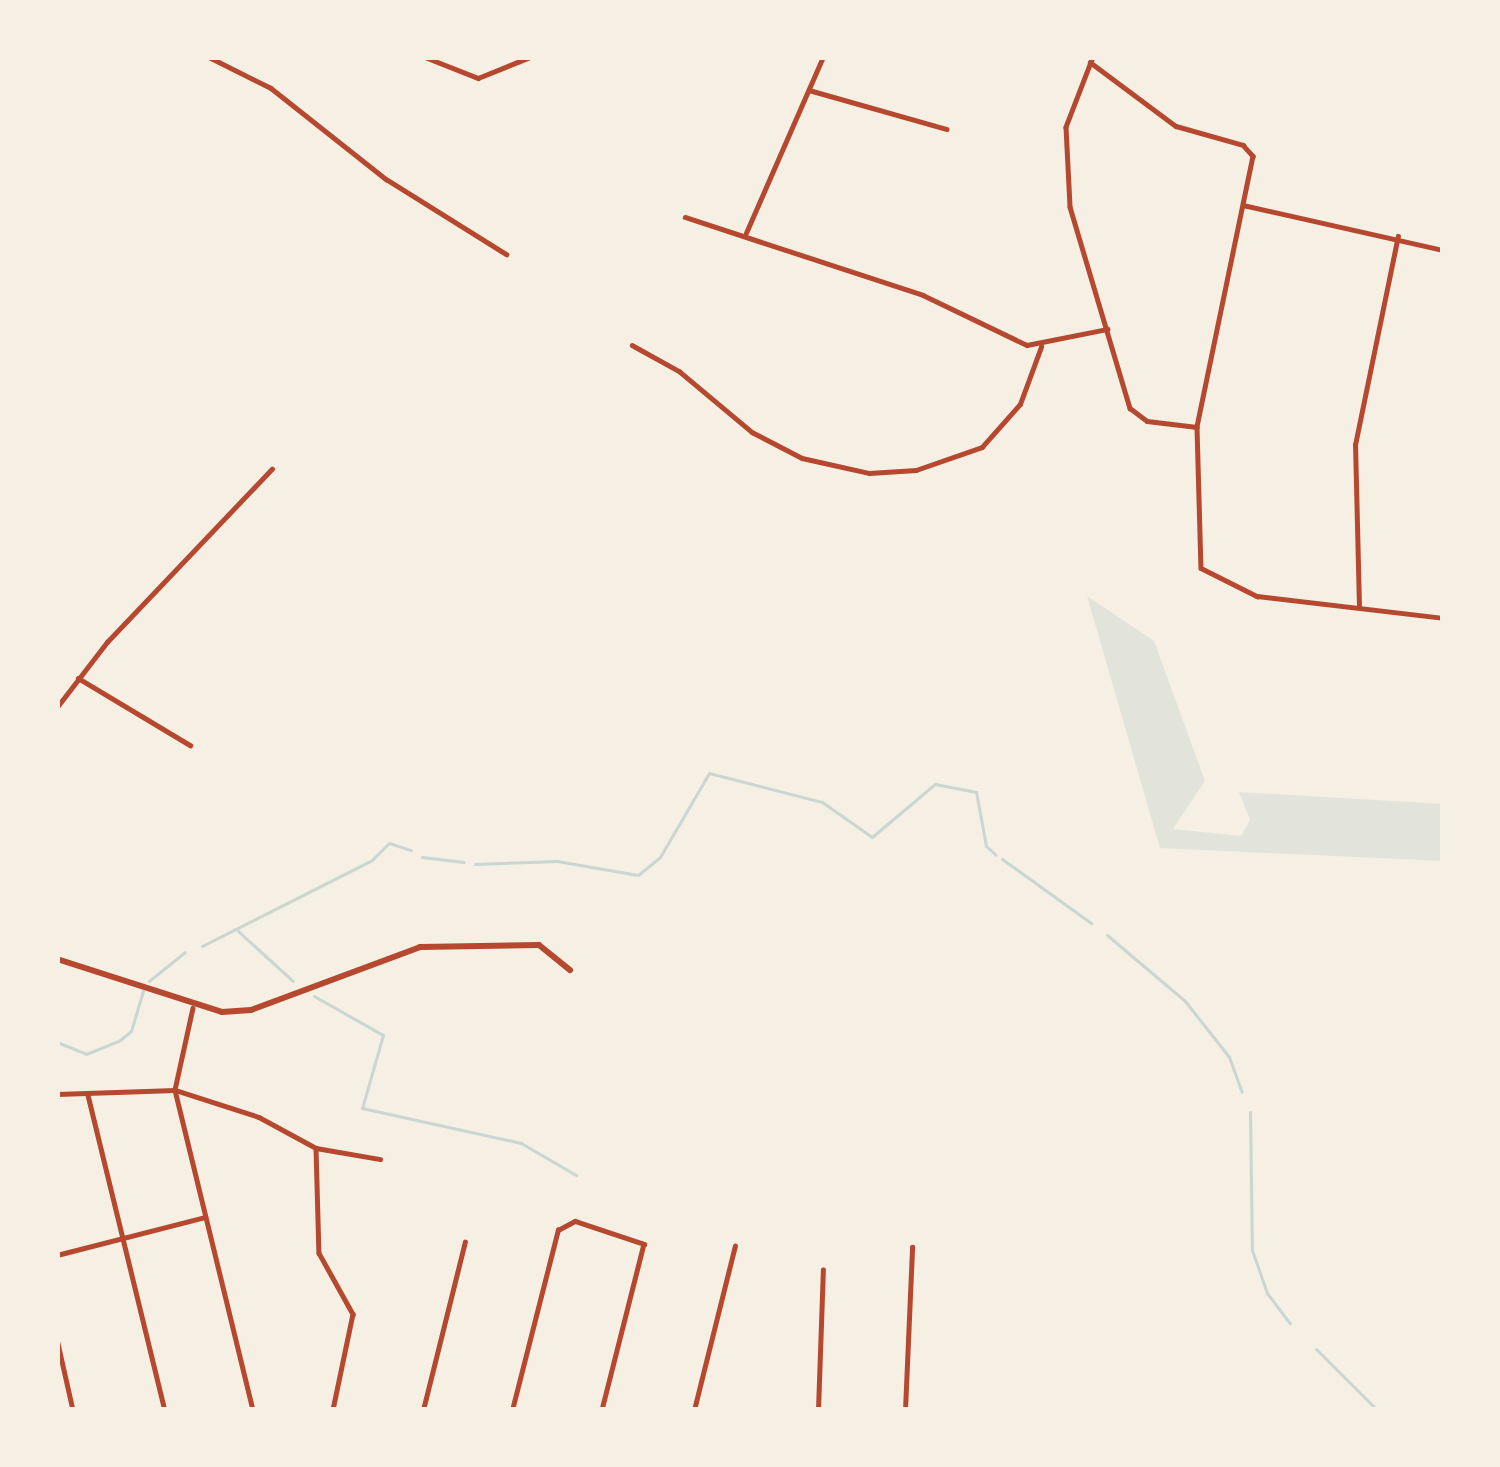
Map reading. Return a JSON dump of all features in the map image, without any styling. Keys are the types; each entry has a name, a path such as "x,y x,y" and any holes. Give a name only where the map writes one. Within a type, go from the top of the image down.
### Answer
{"street":[{"path":"209,57 272,88 386,179 506,254"},
{"path":"425,57 478,78 530,57"},
{"path":"745,236 823,57"},
{"path":"1197,427 1133,413 1107,328 1064,171 1070,105 1091,60 1176,126 1248,148 1243,205 1197,427 1196,553 1212,578 1257,596 1443,618"},
{"path":"808,89 947,129"},
{"path":"1243,205 1398,236 1443,250"},
{"path":"685,217 923,295 1041,347 1107,328"},
{"path":"1359,607 1355,445 1398,236"},
{"path":"632,345 679,371 752,431 802,458 869,473 916,470 982,447 1020,404 1041,347"},
{"path":"57,707 78,678 272,469"},
{"path":"78,678 190,745"},
{"path":"57,959 193,1008 251,1010 434,946 539,945 570,970"},
{"path":"193,1008 175,1090 253,1410"},
{"path":"57,1094 175,1090 259,1117 316,1148 380,1159"},
{"path":"87,1093 165,1410"},
{"path":"316,1148 319,1253 352,1314 333,1410"},
{"path":"57,1255 205,1217"},
{"path":"512,1410 564,1222 644,1244 602,1410"},
{"path":"423,1410 465,1242"},
{"path":"694,1410 735,1246"},
{"path":"904,1410 913,1247"},
{"path":"818,1410 823,1270"},
{"path":"57,1340 74,1410"}],"shaded area":[{"path":"1087,596 1154,641 1205,781 1173,829 1241,836 1250,820 1239,792 1443,804 1443,861 1160,848"}],"waterway":[{"path":"475,864 557,861 638,875 660,857 709,773 822,802 872,837 935,784 976,792 986,846 996,855"},
{"path":"202,946 372,860 389,843 411,850"},
{"path":"422,857 464,862"},
{"path":"1002,859 1091,923"},
{"path":"238,931 293,981"},
{"path":"1107,935 1185,1001 1229,1057 1242,1092"},
{"path":"149,981 185,952"},
{"path":"57,1042 86,1054 120,1040 131,1031 143,991"},
{"path":"314,996 383,1035 362,1108 521,1143 576,1175"},
{"path":"1250,1112 1252,1250 1267,1293 1290,1323"},
{"path":"1316,1349 1377,1410"}]}
